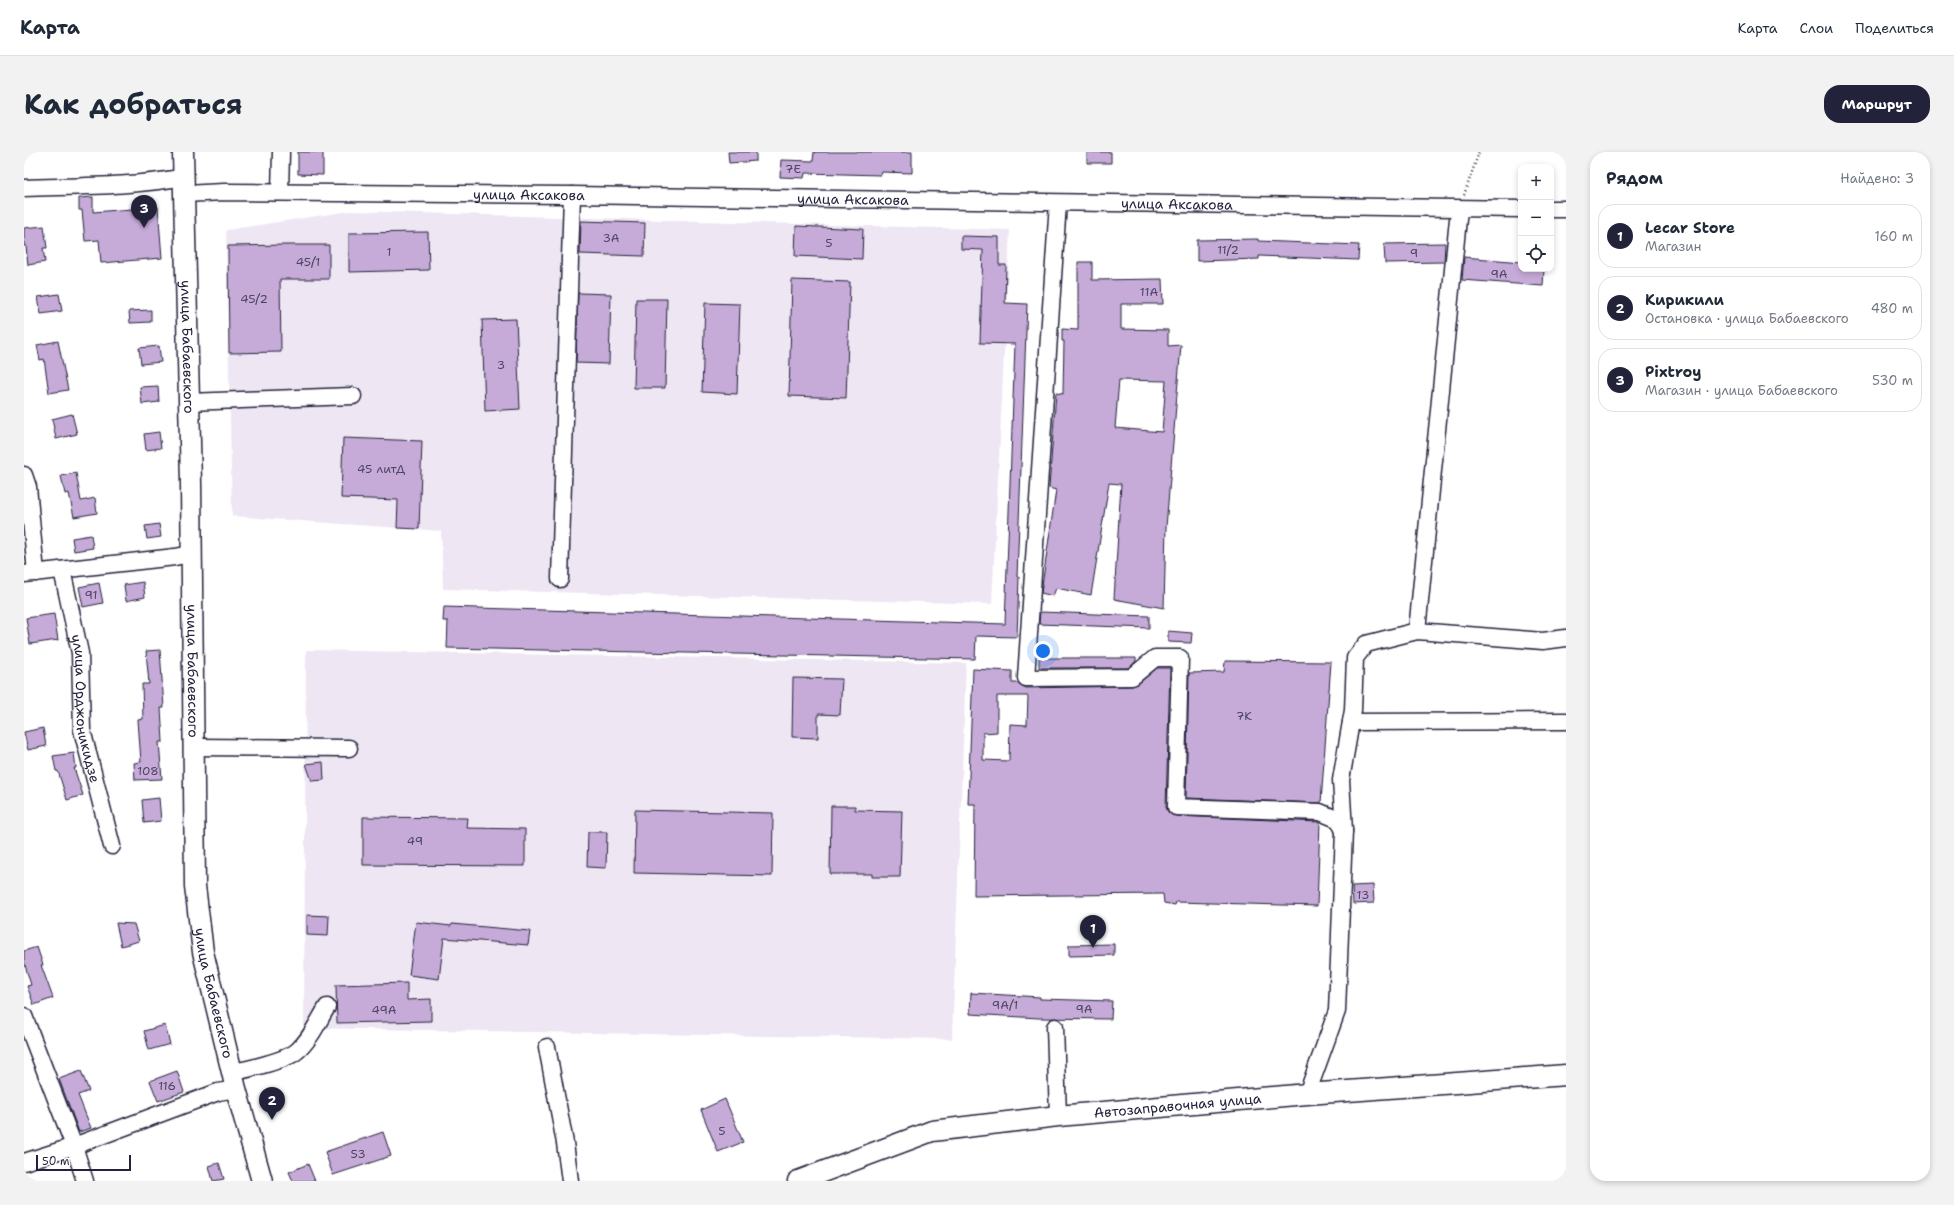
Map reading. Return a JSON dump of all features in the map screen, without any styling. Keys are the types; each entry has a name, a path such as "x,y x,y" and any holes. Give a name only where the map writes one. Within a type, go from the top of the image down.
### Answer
{"main road":[{"name":"улица Бабаевского","path":"183,152 189,402 196,886 202,945 234,1080 262,1181"},
{"name":"Автозаправочная улица","path":"798,1181 932,1131 1058,1116 1307,1094 1566,1075"}],"street":[{"path":"280,152 280,192"},
{"name":"улица Аксакова","path":"24,188 103,185 168,180 184,186 224,192 572,195 1518,209"},
{"path":"560,579 572,195"},
{"path":"1058,203 1026,678 1132,677 1156,658 1180,658 1176,806 1320,812 1339,820 1344,831"},
{"path":"1417,631 1459,209"},
{"path":"1554,209 1566,209"},
{"path":"189,402 353,396"},
{"path":"24,475 28,487 30,573 175,558 191,554"},
{"name":"улица Орджоникидзе","path":"62,570 80,654 82,730 112,846"},
{"path":"1307,1094 1337,1011 1344,831 1341,780 1351,722 1355,658 1366,644 1417,631 1543,642 1566,638"},
{"path":"1351,722 1566,721"},
{"path":"193,747 349,748"},
{"path":"24,1162 74,1146 218,1092 252,1069 296,1052 305,1042 327,1008"},
{"path":"24,1016 74,1146 85,1181"},
{"path":"1056,1027 1058,1116"},
{"path":"547,1047 566,1143 570,1181"}],"path":[{"path":"1459,209 1479,152"}],"shaded area":[{"path":"350,211 1010,230 992,604 443,589 441,531 232,516 226,230"},
{"path":"306,650 966,663 952,1039 304,1028"}],"building":[{"path":"298,152 323,152 323,175 298,174"},
{"path":"728,152 756,152 756,161 729,163"},
{"path":"814,152 912,152 912,173 882,172 881,175 805,173 804,178 780,177 781,160 813,161"},
{"path":"1087,152 1111,152 1111,163 1087,163"},
{"path":"93,197 93,212 158,207 162,258 101,263 99,240 85,241 82,210 79,210 79,198"},
{"path":"581,221 645,223 644,256 580,254"},
{"path":"44,226 47,248 43,248 45,262 28,265 26,246 24,246 24,228"},
{"path":"796,226 863,229 862,259 795,256"},
{"path":"428,232 429,270 349,272 349,233"},
{"path":"961,236 999,237 999,265 1006,265 1005,303 1027,304 1017,577 1019,577 1017,637 976,636 975,659 447,648 448,621 443,621 444,607 1005,624 1015,344 980,343 983,250 961,249"},
{"path":"1258,239 1258,241 1359,245 1358,260 1259,256 1259,259 1197,261 1197,240"},
{"path":"1445,243 1444,262 1385,263 1384,244"},
{"path":"329,245 329,279 280,279 281,352 229,353 228,246"},
{"path":"1464,257 1518,262 1518,272 1544,272 1543,286 1462,280"},
{"path":"1078,262 1092,262 1092,280 1162,279 1163,304 1121,304 1121,329 1168,330 1168,346 1181,345 1166,527 1164,608 1114,599 1121,484 1109,483 1091,595 1056,588 1053,596 1041,593 1056,490 1049,488 1056,393 1063,394 1064,341 1062,341 1062,329 1078,330","holes":["1119,380 1166,381 1162,432 1115,428"]},
{"path":"792,280 850,282 846,398 789,396"},
{"path":"578,293 611,294 609,364 576,363"},
{"path":"59,294 62,311 41,314 38,297"},
{"path":"636,299 667,299 665,388 634,388"},
{"path":"705,303 740,304 737,394 702,392"},
{"path":"151,310 151,322 130,323 129,311"},
{"path":"516,319 520,409 485,411 482,320"},
{"path":"58,341 68,390 49,393 44,359 40,360 37,345"},
{"path":"159,346 161,362 141,364 139,348"},
{"path":"158,386 159,402 142,404 140,387"},
{"path":"72,414 77,434 56,439 52,419"},
{"path":"159,432 161,448 146,450 144,434"},
{"path":"343,438 422,441 419,529 397,528 398,500 341,498"},
{"path":"76,473 81,501 95,498 97,513 74,517 69,493 65,494 61,476"},
{"path":"159,524 161,537 147,539 145,526"},
{"path":"91,535 93,548 74,551 72,538"},
{"path":"143,582 145,597 126,601 124,585"},
{"path":"99,583 103,603 83,607 79,587"},
{"path":"1040,612 1149,616 1149,628 1039,624"},
{"path":"54,614 58,640 30,644 26,618"},
{"path":"1168,631 1192,633 1191,643 1168,642"},
{"path":"160,650 164,708 161,708 163,742 159,742 162,779 135,780 134,763 141,762 138,720 143,719 142,684 149,684 146,651"},
{"path":"1039,658 1136,658 1136,661 1129,668 1039,668"},
{"path":"1225,661 1331,662 1321,803 1186,798 1189,673 1224,672"},
{"path":"1157,668 1170,668 1166,807 1168,812 1176,816 1320,822 1317,906 1176,902 1175,905 1164,903 1163,894 974,896 975,804 968,804 973,669 1012,671 1012,683 1018,683 1026,688 1132,686 1138,684","holes":["997,696 1028,696 1027,725 1010,724 1009,761 983,760 983,733 997,732"]},
{"path":"793,678 842,679 840,715 818,714 818,738 792,737"},
{"path":"43,728 46,746 28,750 24,732"},
{"path":"74,753 76,768 74,768 83,795 67,800 58,771 56,771 53,756"},
{"path":"323,762 324,780 312,781 306,764"},
{"path":"159,798 161,821 144,823 142,800"},
{"path":"831,806 855,806 855,810 902,811 900,877 872,877 872,874 830,874"},
{"path":"635,810 773,813 772,876 634,873"},
{"path":"363,817 468,818 467,828 525,829 525,866 363,865"},
{"path":"588,832 607,832 606,868 587,867"},
{"path":"1373,885 1374,903 1353,904 1352,886"},
{"path":"307,915 329,916 328,936 307,935"},
{"path":"416,922 451,926 452,924 530,931 528,945 444,938 439,979 409,975"},
{"path":"116,923 134,924 139,941 121,946"},
{"path":"1114,944 1114,955 1069,956 1069,945"},
{"path":"37,947 43,965 41,965 53,998 34,1005 27,986 31,985 24,962 24,951"},
{"path":"407,983 407,1000 431,999 431,1021 337,1023 336,985"},
{"path":"971,993 1040,997 1040,999 1112,1001 1111,1019 1039,1018 970,1014"},
{"path":"165,1025 170,1044 149,1050 144,1031"},
{"path":"81,1071 89,1091 78,1095 91,1128 79,1132 59,1079"},
{"path":"177,1071 184,1092 158,1101 150,1081"},
{"path":"725,1099 743,1142 718,1152 701,1110"},
{"path":"383,1132 391,1156 333,1175 325,1152"},
{"path":"219,1163 224,1179 213,1181 209,1166"},
{"path":"308,1164 315,1181 293,1181 289,1172"}],"place":[{"name":"Pixtroy","path":"144,228"},
{"name":"Lecar Store","path":"1093,948"},
{"name":"Кирикили","path":"272,1120"}]}
